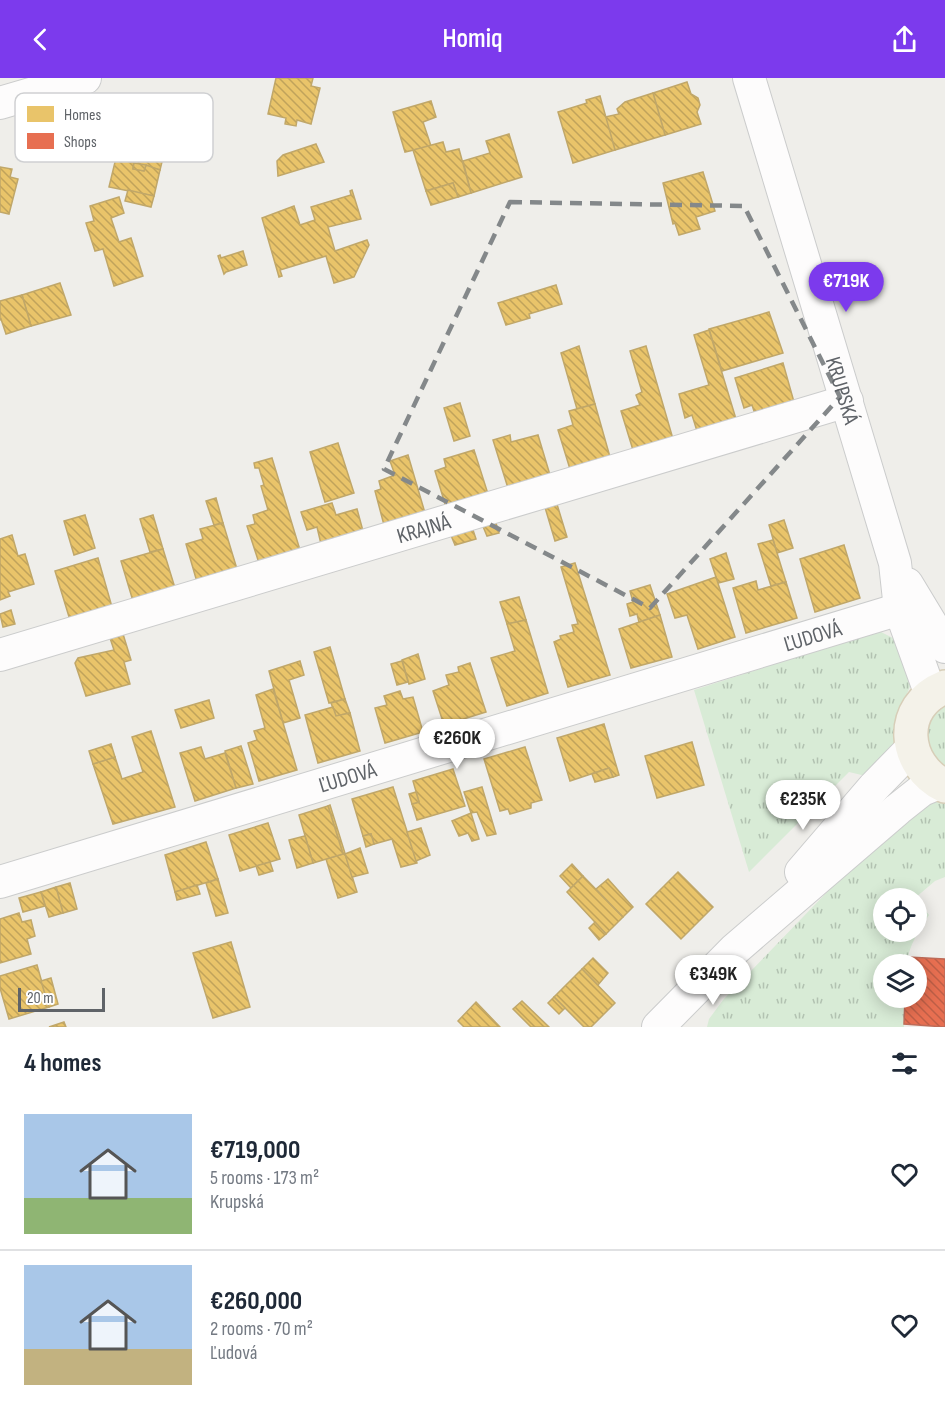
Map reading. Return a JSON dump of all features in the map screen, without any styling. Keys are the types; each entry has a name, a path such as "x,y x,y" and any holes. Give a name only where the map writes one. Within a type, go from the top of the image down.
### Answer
{"main road":[{"path":"938,691 922,703 914,719 911,736 912,748 922,769 942,785"}],"street":[{"path":"34,93 85,78"},
{"name":"KRUPSKÁ","path":"748,78 895,563 900,609 938,691"},
{"path":"0,103 15,99"},
{"name":"KRAJNÁ","path":"0,656 847,400"},
{"name":"KRUPSKÁ","path":"895,563 945,647"},
{"name":"ĽUDOVÁ","path":"0,882 900,609"},
{"path":"658,1027 734,950 874,787 912,748"},
{"path":"734,950 898,809 922,790 942,785"}],"highlighted area":[{"path":"510,202 744,206 840,397 650,608 384,469"}],"green space":[{"path":"881,632 895,639 911,684 899,713 894,745 870,777 849,772 749,872 694,690 868,634"},
{"path":"945,701 945,768 930,752 926,735 932,717"},
{"path":"930,799 945,803 945,877 927,888 873,888 873,942 914,942 909,954 873,954 873,1008 905,1008 904,1027 707,1027 709,1019 723,1000 883,834"}],"building: Homes":[{"path":"276,78 313,78 311,86 320,88 311,124 297,120 296,126 285,124 286,118 268,114"},
{"path":"687,82 691,94 698,98 700,105 697,112 701,124 665,135 653,93"},
{"path":"653,93 665,135 615,150 605,117 619,114 617,109 625,102"},
{"path":"600,96 615,150 573,163 558,112 587,103 586,100"},
{"path":"431,101 436,117 423,122 431,146 405,152 393,112"},
{"path":"509,134 522,177 471,193 463,161 490,153 486,141"},
{"path":"443,142 446,152 459,149 471,193 458,197 453,183 426,191 413,150"},
{"path":"316,144 324,162 278,176 277,161 283,155"},
{"path":"115,162 134,163 133,169 144,171 146,165 160,170 154,196 109,187"},
{"path":"131,162 162,162 160,170"},
{"path":"134,163 146,165 144,171 133,169"},
{"path":"0,167 12,169 10,177 18,179 9,214 0,212"},
{"path":"703,172 715,211 696,217 700,229 679,235 675,223 673,224 663,183"},
{"path":"453,183 458,197 431,205 426,191"},
{"path":"128,190 154,196 151,207 125,201"},
{"path":"352,190 361,219 328,227 335,251 367,240 369,245 354,277 334,283 326,256 280,270 282,276 279,277 262,218 294,206 300,225 315,220 311,207 351,195"},
{"path":"119,197 124,213 111,218 119,242 131,238 143,276 114,286 103,249 95,251 86,223 94,221 90,206"},
{"path":"243,251 247,265 224,274 218,256 220,255 221,258"},
{"path":"60,283 71,315 31,326 22,295"},
{"path":"556,285 562,304 529,314 530,318 506,325 498,303"},
{"path":"22,295 31,326 6,334 0,320 0,301"},
{"path":"769,312 783,353 722,371 709,329"},
{"path":"709,330 736,419 697,431 692,415 685,418 679,394 709,385 694,335"},
{"path":"579,346 595,404 577,409 561,353"},
{"path":"646,346 673,439 633,450 621,411 640,405 636,395 642,392 630,351"},
{"path":"783,363 794,402 755,414 752,405 744,408 735,378"},
{"path":"460,403 470,436 454,441 444,408"},
{"path":"595,404 610,457 570,469 558,430 573,425 569,411"},
{"path":"510,435 511,442 538,435 550,475 508,488 493,440"},
{"path":"338,443 354,493 325,502 310,452"},
{"path":"474,450 488,494 446,507 435,471 446,467 444,459"},
{"path":"408,455 425,513 384,525 375,491 381,489 379,481 395,475 390,461"},
{"path":"272,458 300,550 259,563 247,526 255,524 253,515 268,510 261,486 264,485 259,468 255,468 254,463"},
{"path":"216,498 223,523 214,525 206,501"},
{"path":"556,501 567,537 555,541 544,504"},
{"path":"332,503 336,515 357,509 363,531 321,544 317,527 307,530 301,512"},
{"path":"85,515 95,548 74,555 64,521"},
{"path":"153,515 163,549 150,552 140,519"},
{"path":"495,520 499,533 487,536 482,524"},
{"path":"784,520 793,548 777,553 769,525"},
{"path":"223,523 237,569 197,582 186,544 203,539 200,529"},
{"path":"472,527 476,539 455,545 450,533"},
{"path":"12,535 18,556 25,554 34,584 8,592 10,596 0,600 0,539"},
{"path":"773,540 786,582 771,586 758,544"},
{"path":"844,545 860,598 815,612 800,559"},
{"path":"163,549 175,588 133,601 121,561"},
{"path":"726,553 734,579 718,583 710,559"},
{"path":"98,558 112,607 70,620 55,571"},
{"path":"575,563 610,675 568,687 554,642 561,639 560,636 574,632 572,625 578,624 561,567"},
{"path":"716,577 735,637 698,649 687,615 675,618 667,594"},
{"path":"756,581 758,590 786,582 797,618 746,633 733,588"},
{"path":"650,585 660,615 639,622 637,614 630,616 627,604 633,602 630,591"},
{"path":"519,597 526,620 507,624 500,602"},
{"path":"11,610 15,624 3,627 0,614"},
{"path":"660,615 672,657 631,668 619,629"},
{"path":"526,620 548,693 507,706 491,658 515,651 507,624"},
{"path":"123,634 131,660 124,662 130,684 86,696 75,663 78,658 114,650 110,638"},
{"path":"330,647 345,699 329,703 314,652"},
{"path":"418,654 425,679 409,684 402,660"},
{"path":"300,661 304,675 289,680 300,718 283,723 269,671"},
{"path":"402,661 408,682 397,685 391,664"},
{"path":"470,663 486,712 444,725 433,691 449,685 446,675 459,672 458,667"},
{"path":"273,689 297,770 259,781 248,743 257,740 254,731 265,728 256,695"},
{"path":"400,691 403,699 413,697 423,732 385,743 375,708 387,705 384,696"},
{"path":"345,699 350,713 336,716 331,703"},
{"path":"209,700 214,718 181,728 175,710"},
{"path":"333,707 336,716 350,713 360,751 318,763 305,715"},
{"path":"604,724 619,775 613,777 609,768 570,781 557,738"},
{"path":"151,731 175,807 113,824 93,764 115,757 122,779 143,772 132,737"},
{"path":"692,742 704,785 657,798 645,756"},
{"path":"111,744 115,757 93,764 89,751"},
{"path":"241,746 253,784 236,788 225,751"},
{"path":"201,747 205,759 225,753 236,788 195,801 180,753"},
{"path":"525,747 542,800 531,803 531,808 510,814 508,809 500,811 484,759"},
{"path":"609,768 613,777 595,782 592,774"},
{"path":"453,769 465,806 417,820 412,804 419,802 413,781"},
{"path":"393,787 417,863 401,867 392,839 374,844 371,834 363,836 352,799"},
{"path":"482,787 496,834 487,836 477,812 471,813 464,792"},
{"path":"416,792 419,802 412,804 409,794"},
{"path":"330,805 357,892 338,898 326,859 343,854 328,806"},
{"path":"328,806 343,854 313,863 299,815"},
{"path":"471,813 479,839 472,841 468,833 459,836 452,821"},
{"path":"268,823 280,859 240,871 229,835"},
{"path":"421,828 430,855 416,861 407,832"},
{"path":"371,834 374,844 366,847 363,836"},
{"path":"305,836 313,863 297,868 289,840"},
{"path":"206,842 218,879 175,892 165,855"},
{"path":"360,848 368,873 352,877 345,854"},
{"path":"270,862 273,871 259,875 256,866"},
{"path":"572,864 583,876 571,888 560,876"},
{"path":"678,872 713,907 681,939 646,904"},
{"path":"583,876 623,917 606,934 567,892"},
{"path":"218,879 228,913 216,916 206,883"},
{"path":"608,879 633,907 623,917 596,889"},
{"path":"70,883 77,909 63,913 56,887"},
{"path":"197,885 200,894 177,900 175,892"},
{"path":"56,887 63,913 49,917 41,892"},
{"path":"41,892 45,906 23,912 19,898"},
{"path":"19,913 22,922 31,920 35,936 27,939 31,954 0,963 0,919"},
{"path":"595,922 606,934 599,940 589,928"},
{"path":"231,942 250,1007 213,1018 193,953"},
{"path":"593,958 608,973 598,985 582,969"},
{"path":"37,965 49,1007 9,1019 0,988 0,976"},
{"path":"582,969 615,1003 591,1027 584,1027 554,997"},
{"path":"51,978 58,1004 49,1007 41,981"},
{"path":"554,997 565,1008 559,1014 548,1003"},
{"path":"522,1001 549,1027 531,1027 513,1009"},
{"path":"476,1002 500,1027 464,1027 458,1021"},
{"path":"64,1022 66,1027 49,1027"}],"building: Shops":[{"path":"927,958 945,959 945,1027 904,1024 905,1008 927,1008"}]}
